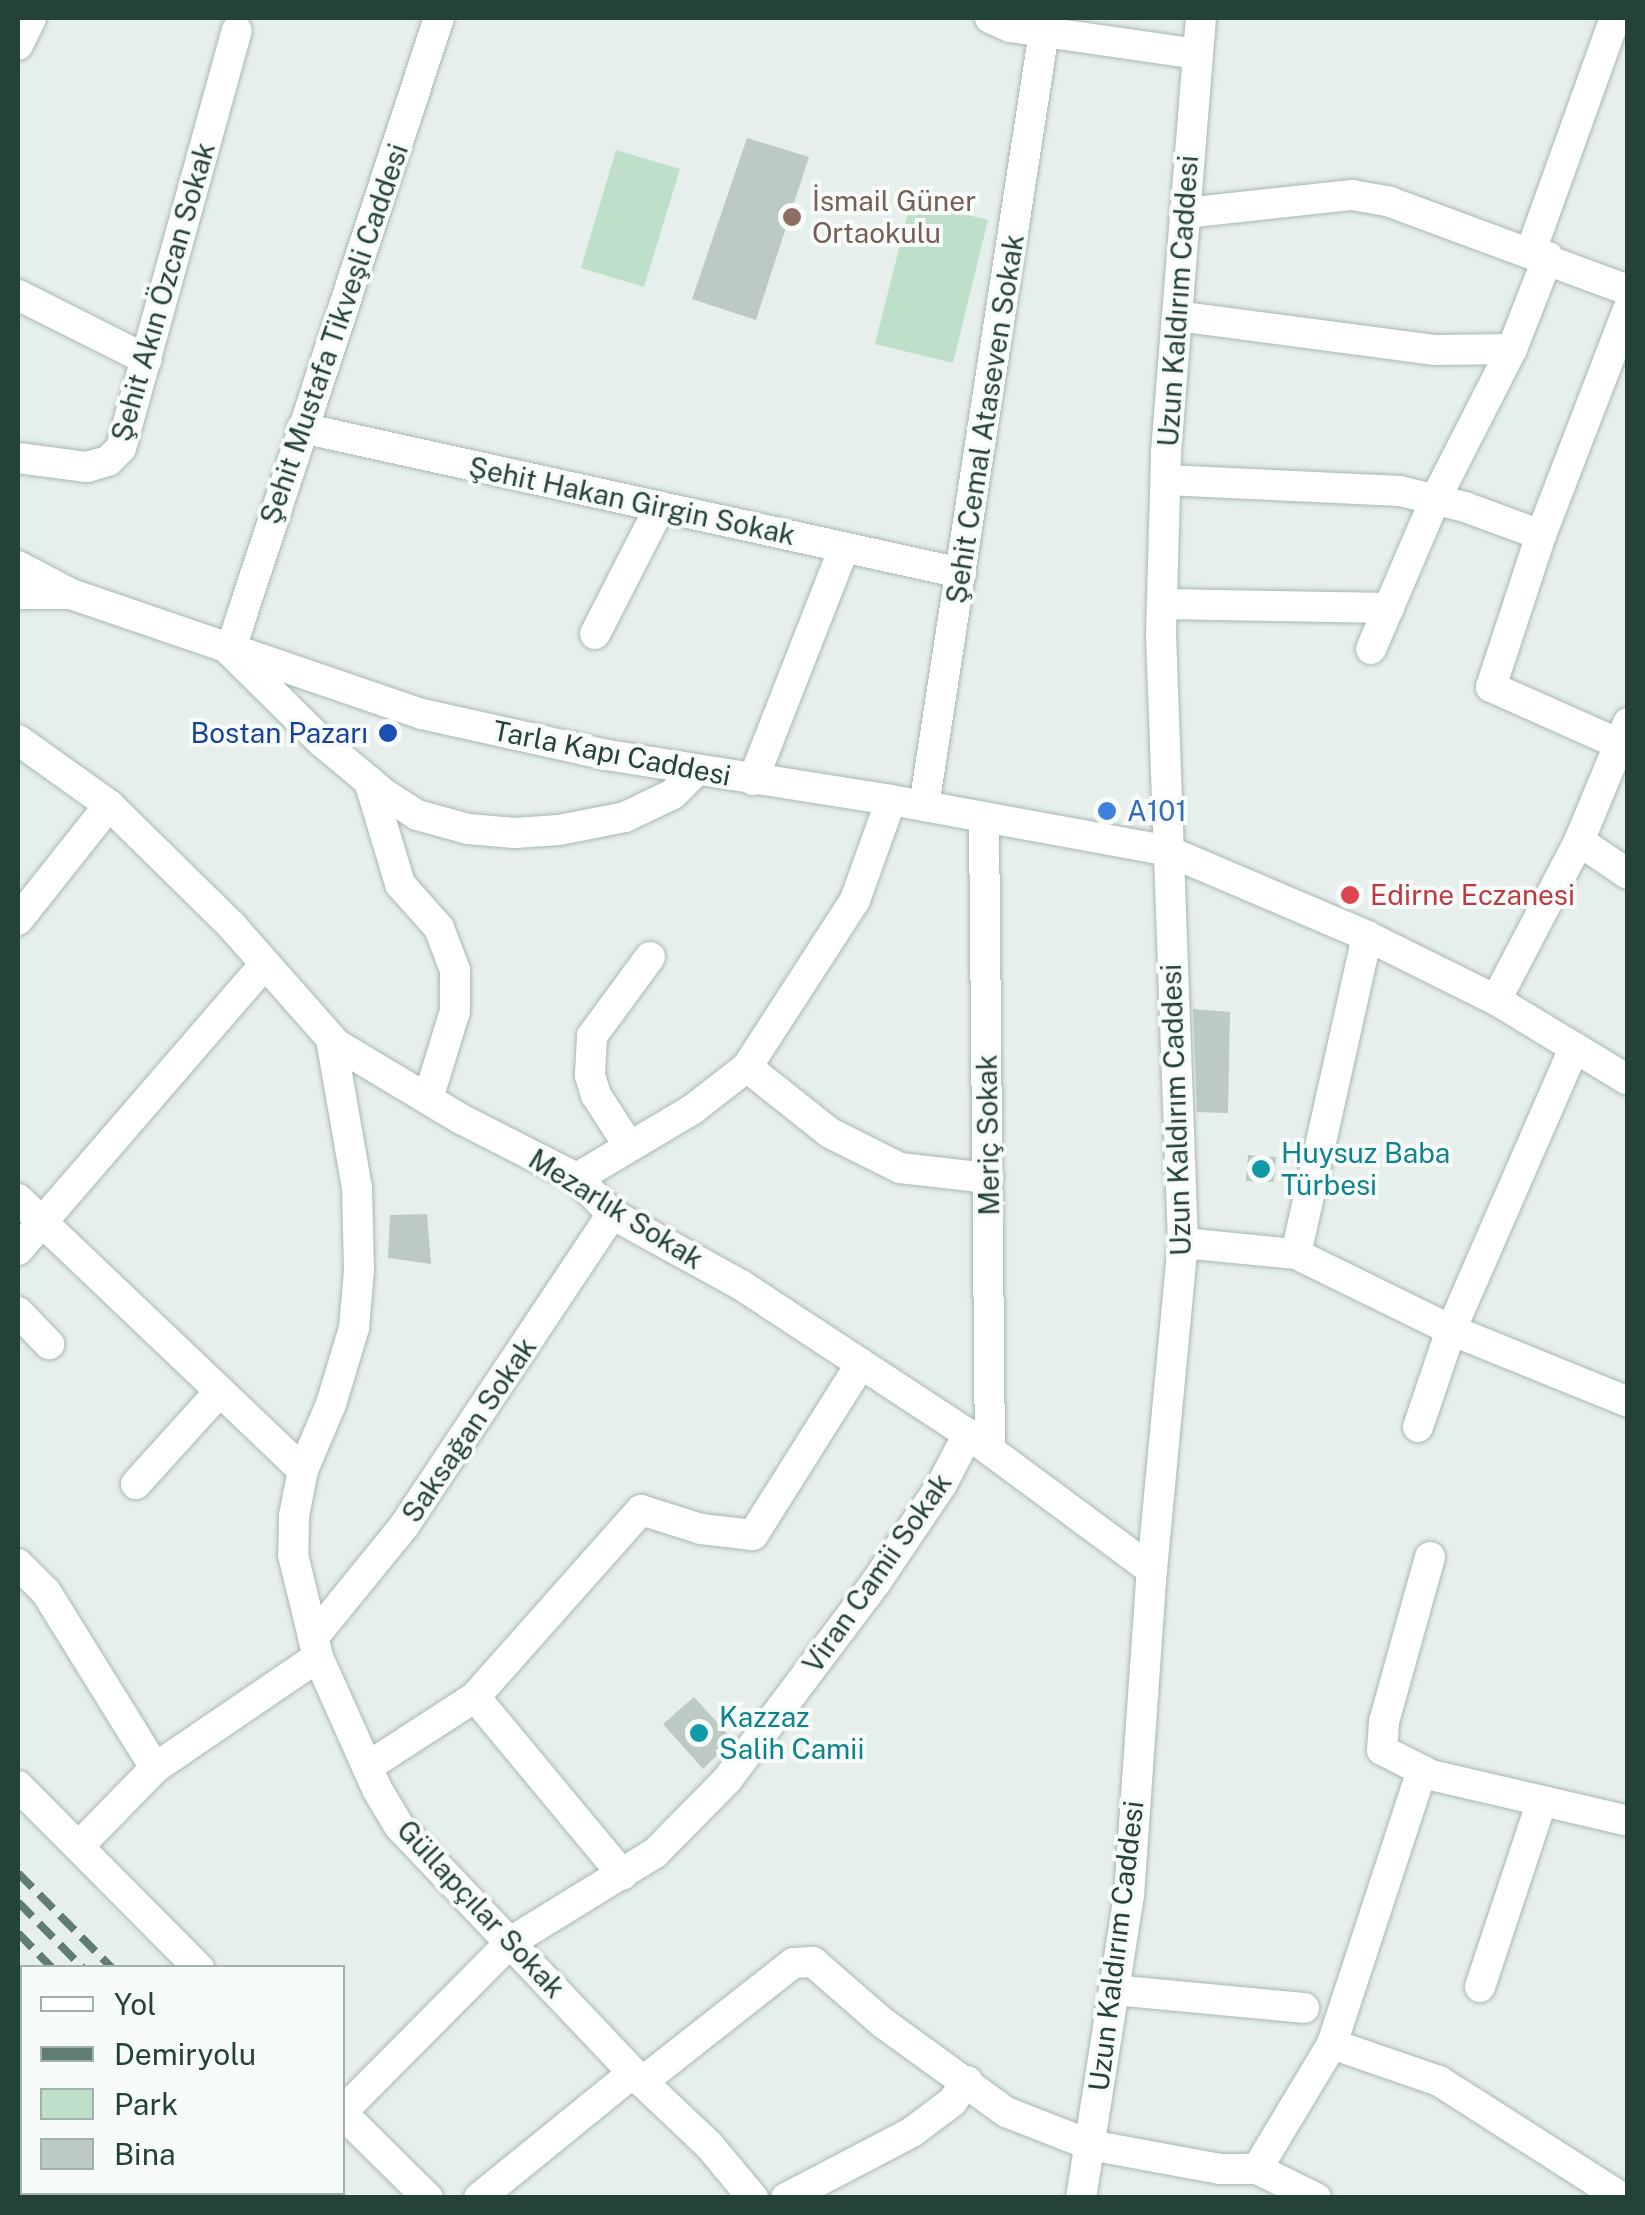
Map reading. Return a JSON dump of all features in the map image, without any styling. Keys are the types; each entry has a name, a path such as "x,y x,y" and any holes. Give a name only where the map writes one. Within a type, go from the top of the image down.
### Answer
{"street":[{"path":"18,45 31,18"},
{"name":"Şehit Mustafa Tikveşli Caddesi","path":"230,651 439,18"},
{"path":"990,18 1010,27 1198,54"},
{"name":"Uzun Kaldırım Caddesi","path":"1081,2198 1128,1896 1152,1570 1183,1243 1162,604 1166,480 1200,18"},
{"path":"1371,649 1434,502 1512,349 1615,18"},
{"name":"Şehit Akın Özcan Sokak","path":"18,458 60,466 108,461 121,448 237,32"},
{"name":"Şehit Cemal Ataseven Sokak","path":"924,806 1044,32"},
{"path":"1185,212 1352,195 1390,202 1628,290"},
{"path":"18,295 147,360"},
{"path":"1496,1000 1579,841 1622,733 1492,687 1542,535 1628,309"},
{"path":"1177,316 1434,350 1512,349"},
{"name":"Şehit Hakan Girgin Sokak","path":"302,428 961,574"},
{"path":"1166,480 1400,492 1465,507 1542,535"},
{"path":"595,634 660,507"},
{"path":"754,780 844,548"},
{"name":"Tarla Kapı Caddesi","path":"18,566 45,576 71,594 422,714 697,770 890,800 1168,852 1366,936 1496,1000 1628,1080"},
{"name":"Tarla Kapı Caddesi","path":"18,594 71,594"},
{"path":"1162,604 1389,608"},
{"path":"230,651 322,742 369,781 417,815 468,829 515,833 558,830 626,816 673,794 697,770"},
{"name":"Mezarlık Sokak","path":"18,740 109,805 232,926 332,1039 428,1099 577,1178 612,1214 741,1285 979,1442 1152,1570"},
{"path":"369,781 400,884 439,928 455,970 455,1011 428,1099"},
{"path":"577,1178 693,1109 746,1068 854,900 890,800"},
{"path":"18,920 109,805"},
{"name":"Meriç Sokak","path":"979,1442 988,1178 984,819"},
{"path":"1579,841 1628,874"},
{"path":"1296,1254 1366,936"},
{"path":"630,1146 596,1096 590,1075 592,1036 650,957"},
{"path":"18,1250 264,964"},
{"name":"Güllapçılar Sokak","path":"332,1039 356,1188 358,1270 354,1328 331,1404 303,1470 294,1516 293,1554 316,1648 367,1766 399,1826 512,1941 637,2078 708,2146 753,2198"},
{"path":"1418,1427 1451,1330 1574,1048"},
{"path":"746,1068 830,1133 900,1168 988,1178"},
{"path":"18,1199 303,1470"},
{"name":"Saksağan Sokak","path":"80,1846 155,1768 316,1648 404,1526 612,1214"},
{"path":"1183,1243 1296,1254 1451,1330 1626,1397"},
{"path":"18,1312 48,1344"},
{"path":"367,1766 475,1697 641,1510 701,1529 754,1535 860,1365"},
{"path":"136,1484 220,1391"},
{"name":"Viran Camii Sokak","path":"345,2109 512,1941 655,1854 738,1766 876,1582 942,1484 979,1442"},
{"path":"1430,1557 1384,1722 1382,1750 1422,1770 1628,1821"},
{"path":"18,1564 46,1592 155,1768"},
{"path":"475,1697 623,1875"},
{"path":"1257,2170 1332,2044 1422,1770"},
{"path":"18,1786 196,1965"},
{"path":"1480,1987 1542,1801"},
{"path":"479,2198 793,1962 814,1962 884,2023 1006,2112 1090,2146 1218,2169 1257,2170 1316,2198"},
{"path":"1114,1990 1304,2008"},
{"path":"1332,2044 1438,2081 1622,2198"},
{"path":"786,2198 912,2132 952,2102 967,2081"},
{"path":"345,2115 428,2198"}],"green space":[{"path":"616,150 680,169 644,287 581,268"},
{"path":"911,201 988,220 953,363 875,344"}],"building":[{"path":"747,138 809,157 756,320 692,299"},
{"path":"1193,1009 1230,1012 1228,1113 1197,1112"},
{"name":"Huysuz Baba Türbesi","path":"1248,1155 1276,1157 1274,1182 1246,1181"},
{"path":"427,1214 431,1264 388,1258 390,1215"},
{"name":"Kazzaz Salih Camii","path":"694,1697 733,1740 703,1769 663,1724"}],"railway":[{"path":"18,1873 109,1965"},
{"path":"18,1902 80,1965"},
{"path":"18,1933 49,1965"}],"place":[{"name":"İsmail Güner Ortaokulu","path":"792,217"},
{"name":"Bostan Pazarı","path":"388,733"},
{"name":"A101","path":"1107,811"},
{"name":"Edirne Eczanesi","path":"1350,895"},
{"name":"Huysuz Baba Türbesi","path":"1261,1169"},
{"name":"Kazzaz Salih Camii","path":"699,1733"}]}
